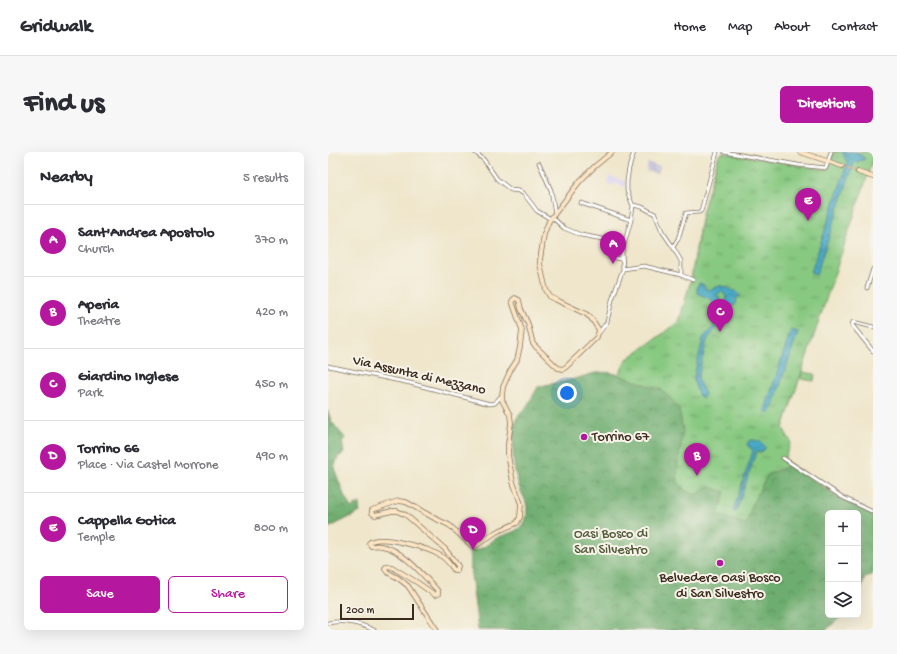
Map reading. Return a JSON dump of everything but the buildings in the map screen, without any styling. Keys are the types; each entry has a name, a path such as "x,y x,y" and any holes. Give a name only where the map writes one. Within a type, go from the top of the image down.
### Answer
{"street":[{"path":"475,152 484,160 497,179 511,190 519,191 524,194 537,211 553,218 564,228 581,234 624,243"},
{"path":"599,333 595,324 586,314 554,300 548,294 540,262 546,228 580,181 612,152"},
{"path":"437,630 408,586 386,571 385,568 387,566 392,567 435,595 438,594 438,591 418,569 405,558 386,547 370,546 370,542 393,541 406,544 437,554 449,562 454,570 457,570 458,566 445,549 406,515 392,510 375,515 372,513 372,510 395,502 406,502 449,525 473,547 496,532 517,523 520,518 522,508 513,482 509,462 508,444 511,423 510,415 502,400 503,387 517,360 522,330 512,301 515,298 519,300 521,309 528,324 533,344 558,368 563,369 570,364 603,329 609,317 612,300 623,269 622,255 633,205 627,187 629,168 634,152"},
{"path":"673,247 678,239 686,213 701,211 717,152"},
{"path":"724,152 826,168 831,152"},
{"path":"800,152 842,166"},
{"path":"539,163 551,190 553,218"},
{"path":"858,172 873,177"},
{"path":"582,203 630,220"},
{"path":"633,205 642,207 655,214 662,231 682,261 681,275"},
{"path":"609,257 620,259 622,255"},
{"path":"623,269 644,266 681,275 693,280"},
{"path":"867,288 873,269"},
{"path":"873,327 852,322 853,328 873,351"},
{"name":"Via Assunta di Mezzano","path":"328,366 410,383 490,404 495,403 502,395"},
{"path":"495,403 507,408"},
{"path":"783,458 842,497 873,512"},
{"path":"328,623 345,621 374,630"}],"shaded area":[{"path":"648,163 660,166 658,174 646,171"},
{"path":"609,176 626,182 625,187 616,183 613,186 607,183"}],"green space":[{"name":"Oasi Bosco di San Silvestro","path":"834,152 839,152 755,455 784,460 841,499 873,515 873,574 865,577 861,590 861,510 825,510 825,618 840,618 826,630 478,630 470,566 470,550 478,550 497,538 516,530 525,522 527,506 515,471 513,455 514,431 515,423 519,415 526,408 538,387 598,373 605,372 619,375 626,360 679,323 691,280 702,214 719,155 724,153 827,170"},
{"path":"834,152 873,152 873,159 783,428 791,442 784,460 786,467 768,474 753,502 746,524 718,515 725,492 708,486 698,494 684,490 678,482 677,470 683,431 679,408 662,390 619,375 626,360 679,322 691,280 702,214 719,155 724,153 827,170"},
{"path":"802,372 815,374 814,381 801,379"},
{"path":"328,411 331,421 345,438 342,442 344,453 338,457 334,468 344,495 351,508 360,503 360,512 328,528"}],"water":[{"path":"842,152 857,152 865,159 854,163 816,275 811,272 848,161 846,161"},
{"path":"699,283 703,284 705,289 709,290 723,286 736,291 741,296 737,297 735,305 722,311 718,326 707,340 698,377 705,394 703,398 699,396 694,382 694,377 703,338 714,326 717,310 714,303 710,299 697,293","holes":["720,292 723,292 726,297 723,304 720,303 720,299 717,296"]},
{"path":"791,330 798,332 771,412 767,413 765,410"},
{"path":"751,440 762,443 765,449 761,452 756,452 736,512 733,511 753,451 747,445"}],"tunnel":[{"path":"842,166 858,172"}],"place":[{"name":"Cappella Gotica","path":"808,221"},
{"name":"Sant'Andrea Apostolo","path":"613,264"},
{"name":"Giardino Inglese","path":"720,332"},
{"name":"Torrino 67","path":"584,437"},
{"name":"Aperia","path":"697,476"},
{"name":"Torrino 66","path":"473,550"},
{"name":"Belvedere Oasi Bosco di San Silvestro","path":"720,563"}]}
